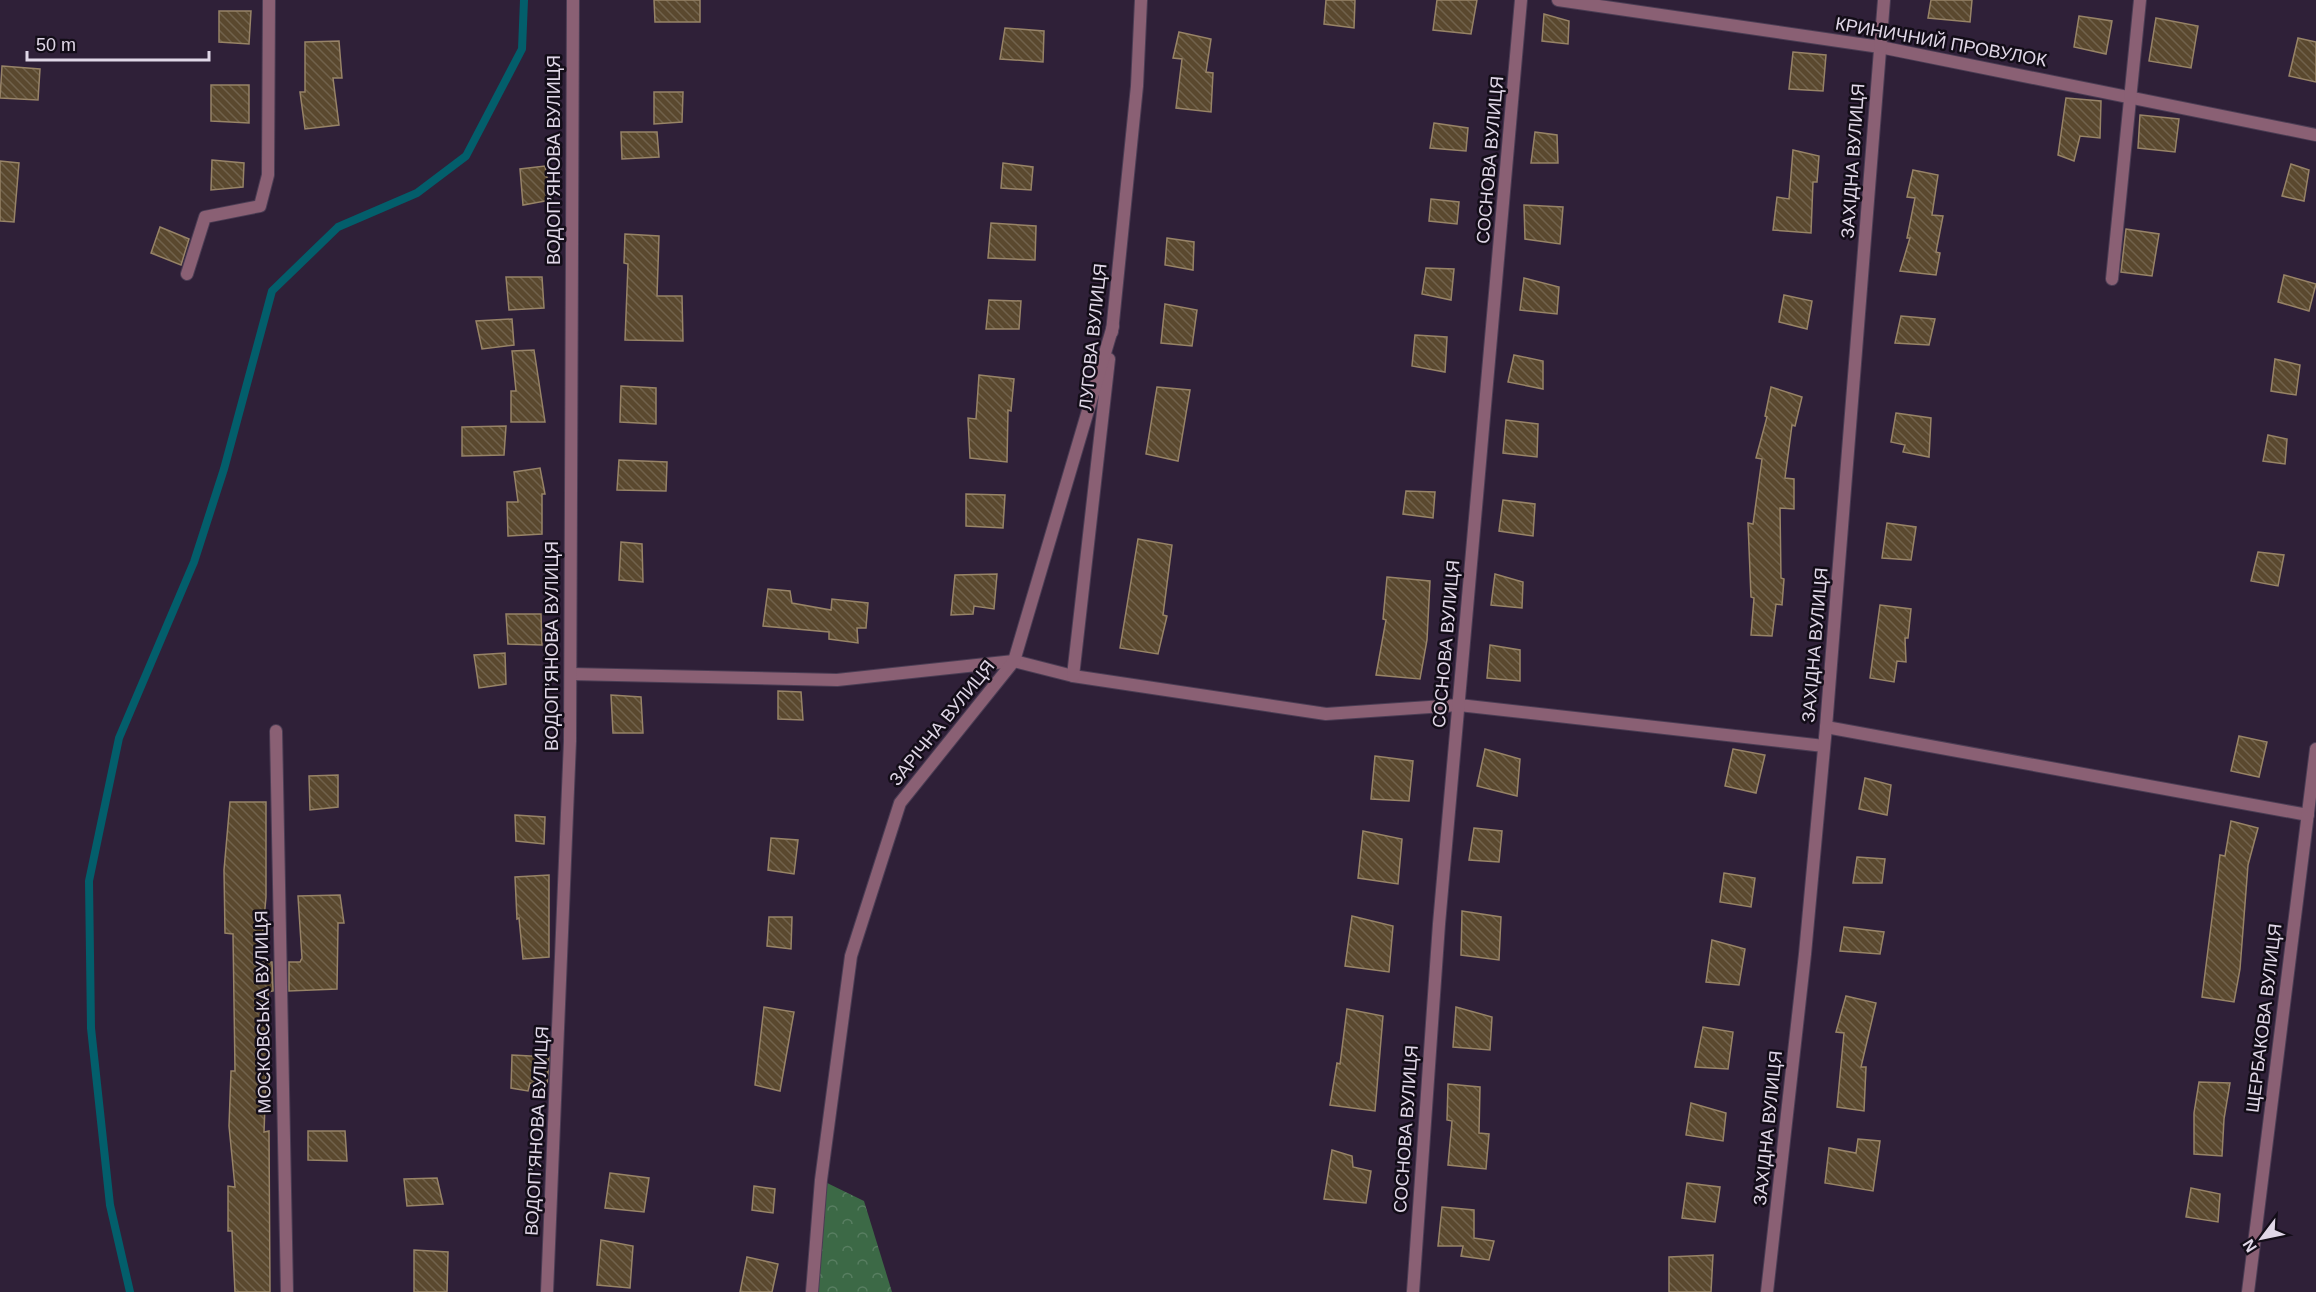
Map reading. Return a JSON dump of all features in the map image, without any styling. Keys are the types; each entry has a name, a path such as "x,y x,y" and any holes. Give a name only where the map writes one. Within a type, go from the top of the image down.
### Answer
{"street":[{"path":"187,274 205,217 260,206 268,175 269,0"},
{"name":"ВОДОП’ЯНОВА ВУЛИЦЯ","path":"547,1292 557,1098 571,674 573,0"},
{"name":"ЛУГОВА ВУЛИЦЯ","path":"1073,676 1113,326 1137,86 1141,0"},
{"name":"СОСНОВА ВУЛИЦЯ","path":"1413,1292 1439,924 1521,0"},
{"name":"КРИНИЧНИЙ ПРОВУЛОК","path":"1558,0 1880,46 2316,135"},
{"name":"ЗАХІДНА ВУЛИЦЯ","path":"1767,1292 1805,954 1826,727 1884,0"},
{"path":"2112,279 2140,0"},
{"name":"ЗАРІЧНА ВУЛИЦЯ","path":"812,1292 821,1180 854,945 900,803 1014,662 1113,326"},
{"path":"571,674 837,681 1014,662 1073,676 1326,714 1459,705 1824,746"},
{"path":"1826,727 2308,816"},
{"name":"МОСКОВСЬКА ВУЛИЦЯ","path":"276,731 287,1292"},
{"name":"ЩЕРБАКОВА ВУЛИЦЯ","path":"2248,1292 2316,749"}],"green space":[{"path":"821,1180 864,1201 892,1292 812,1292"}],"building":[{"path":"654,0 700,0 700,22 655,22"},
{"path":"1326,0 1355,0 1354,28 1324,24"},
{"path":"1437,0 1477,0 1471,34 1433,30"},
{"path":"1931,0 1972,0 1970,22 1928,18"},
{"path":"219,11 251,11 249,44 219,42"},
{"path":"1544,14 1569,21 1568,44 1542,41"},
{"path":"2079,16 2112,21 2106,54 2074,47"},
{"path":"2156,18 2198,26 2191,68 2149,61"},
{"path":"1005,28 1044,31 1043,62 1000,59"},
{"path":"1179,32 1211,39 1206,72 1213,73 1211,112 1176,108 1182,59 1173,58"},
{"path":"2298,38 2316,42 2316,82 2289,76"},
{"path":"339,41 342,78 333,78 339,125 305,129 300,92 305,92 305,42"},
{"path":"1793,52 1826,55 1823,91 1789,89"},
{"path":"2,66 40,69 38,100 0,98"},
{"path":"211,85 249,85 249,123 211,121"},
{"path":"654,92 683,92 682,122 654,124"},
{"path":"2066,98 2101,101 2100,138 2080,136 2074,161 2058,155"},
{"path":"2140,115 2179,119 2175,152 2138,148"},
{"path":"1434,123 1468,128 1466,151 1430,148"},
{"path":"621,132 657,132 659,157 622,159"},
{"path":"1535,132 1557,135 1558,163 1531,163"},
{"path":"1793,150 1819,156 1817,182 1813,182 1811,233 1773,230 1777,197 1789,199"},
{"path":"212,160 244,163 243,187 211,190"},
{"path":"0,161 19,163 14,222 0,221"},
{"path":"1003,163 1033,167 1031,190 1001,188"},
{"path":"2291,164 2309,170 2304,201 2282,196"},
{"path":"545,166 551,200 523,205 520,169"},
{"path":"1913,170 1938,175 1932,215 1943,216 1936,252 1940,253 1936,275 1900,271 1910,238 1907,238 1915,198 1907,197"},
{"path":"1431,199 1459,202 1457,224 1429,221"},
{"path":"1524,205 1563,207 1560,244 1525,239"},
{"path":"991,223 1036,226 1035,260 988,258"},
{"path":"160,227 189,239 181,265 151,253"},
{"path":"2126,229 2159,234 2152,276 2121,272"},
{"path":"625,234 659,236 657,296 682,296 683,341 625,340 628,264 624,263"},
{"path":"1167,238 1194,242 1193,270 1165,265"},
{"path":"1426,268 1454,269 1451,300 1422,294"},
{"path":"2284,275 2316,284 2309,311 2278,302"},
{"path":"506,277 542,277 544,308 509,310"},
{"path":"1524,278 1559,287 1557,314 1520,310"},
{"path":"1784,295 1812,301 1807,329 1779,322"},
{"path":"989,300 1021,301 1019,329 986,329"},
{"path":"1165,304 1197,310 1192,346 1161,343"},
{"path":"1901,316 1935,319 1929,345 1895,343"},
{"path":"512,319 514,345 482,349 476,321"},
{"path":"1415,335 1447,337 1445,372 1412,366"},
{"path":"534,350 545,422 511,422 511,391 516,391 512,351"},
{"path":"1514,355 1543,361 1543,389 1508,382"},
{"path":"2275,359 2300,365 2296,395 2271,391"},
{"path":"979,375 1014,379 1011,411 1008,410 1007,462 970,458 968,418 976,419"},
{"path":"621,386 656,388 656,424 620,422"},
{"path":"1157,387 1190,390 1178,461 1146,454"},
{"path":"1771,387 1802,397 1795,426 1792,425 1785,478 1794,479 1794,509 1780,508 1781,578 1784,579 1782,605 1776,604 1772,636 1751,635 1754,598 1751,597 1748,523 1753,524 1762,459 1756,458 1767,417 1765,416"},
{"path":"1896,413 1931,418 1929,457 1903,452 1905,445 1891,442"},
{"path":"1506,420 1538,424 1537,457 1503,453"},
{"path":"506,426 504,455 462,456 462,427"},
{"path":"2268,435 2287,439 2285,464 2263,461"},
{"path":"619,460 667,462 666,491 617,490"},
{"path":"540,468 545,494 542,494 542,534 508,536 507,502 518,502 514,472"},
{"path":"1406,491 1435,492 1433,518 1403,514"},
{"path":"966,494 1005,495 1003,528 966,526"},
{"path":"1503,500 1535,504 1533,536 1499,531"},
{"path":"1887,523 1916,527 1911,560 1882,558"},
{"path":"1138,539 1172,545 1163,615 1167,616 1158,654 1120,648"},
{"path":"621,542 642,544 643,582 619,580"},
{"path":"2258,552 2284,555 2278,586 2251,581"},
{"path":"997,574 994,609 974,606 973,614 951,615 955,575"},
{"path":"1495,574 1523,582 1522,608 1491,605"},
{"path":"1387,577 1430,581 1427,640 1420,679 1376,675 1386,620 1383,619"},
{"path":"768,589 790,591 792,603 831,610 832,599 868,603 866,628 857,628 858,643 829,639 829,632 763,626"},
{"path":"1880,605 1911,609 1908,638 1905,638 1906,662 1897,661 1894,682 1870,678"},
{"path":"506,614 541,614 542,645 508,644"},
{"path":"1490,645 1520,650 1520,681 1487,678"},
{"path":"505,653 506,684 479,688 474,655"},
{"path":"778,691 801,692 803,720 778,719"},
{"path":"611,695 641,697 643,733 613,733"},
{"path":"2239,736 2267,742 2259,777 2231,771"},
{"path":"1485,749 1520,759 1517,796 1477,786"},
{"path":"1733,749 1765,755 1756,793 1725,786"},
{"path":"1375,756 1413,761 1409,801 1371,799"},
{"path":"338,775 338,807 310,810 309,776"},
{"path":"1865,778 1891,785 1887,815 1859,809"},
{"path":"230,802 266,802 266,897 260,962 272,962 273,991 268,992 270,1051 267,1051 264,1132 269,1131 270,1292 235,1292 232,1231 228,1231 228,1186 235,1187 229,1126 231,1071 235,1071 233,934 225,933 224,870"},
{"path":"515,815 545,817 544,844 516,841"},
{"path":"2231,821 2258,828 2248,865 2240,969 2234,1002 2202,997 2220,855 2225,856"},
{"path":"1474,828 1502,831 1499,862 1469,860"},
{"path":"1363,831 1402,839 1398,884 1358,878"},
{"path":"771,838 798,840 794,874 768,870"},
{"path":"1857,857 1885,859 1882,883 1853,883"},
{"path":"1724,873 1755,878 1751,907 1720,902"},
{"path":"549,875 549,957 523,959 519,918 517,919 515,877"},
{"path":"340,895 344,923 338,923 337,989 289,991 289,962 300,962 302,958 298,896"},
{"path":"1462,911 1501,917 1499,960 1461,955"},
{"path":"1352,916 1393,926 1389,972 1345,966"},
{"path":"769,917 792,917 791,949 767,946"},
{"path":"1844,927 1884,932 1880,954 1840,951"},
{"path":"1712,940 1745,949 1739,985 1706,982"},
{"path":"1846,996 1876,1003 1861,1067 1866,1067 1864,1111 1837,1107 1844,1033 1836,1032"},
{"path":"764,1007 794,1012 780,1091 755,1085"},
{"path":"1456,1007 1492,1017 1490,1050 1453,1047"},
{"path":"1347,1009 1383,1016 1375,1111 1330,1105 1337,1063 1340,1064"},
{"path":"1703,1027 1733,1032 1728,1069 1695,1067"},
{"path":"512,1055 549,1057 547,1086 530,1083 528,1091 511,1088"},
{"path":"2199,1082 2230,1083 2224,1119 2222,1156 2194,1154 2194,1113"},
{"path":"1448,1084 1480,1087 1479,1133 1489,1134 1486,1169 1448,1165 1452,1121 1447,1120"},
{"path":"1691,1103 1726,1113 1723,1141 1686,1135"},
{"path":"308,1131 345,1131 347,1161 308,1160"},
{"path":"1858,1139 1880,1141 1873,1191 1825,1183 1829,1148 1856,1153"},
{"path":"1332,1150 1352,1156 1353,1167 1371,1171 1366,1203 1324,1199"},
{"path":"610,1173 649,1178 644,1212 605,1208"},
{"path":"437,1178 443,1204 407,1206 404,1179"},
{"path":"1687,1183 1720,1187 1715,1222 1682,1218"},
{"path":"754,1186 775,1189 773,1213 752,1210"},
{"path":"2191,1188 2220,1194 2218,1222 2186,1217"},
{"path":"1442,1207 1474,1210 1474,1238 1494,1241 1489,1260 1461,1256 1463,1246 1438,1246"},
{"path":"601,1240 633,1246 630,1288 597,1285"},
{"path":"414,1250 448,1252 447,1292 414,1292"},
{"path":"1713,1255 1711,1292 1669,1292 1669,1257"},
{"path":"747,1257 778,1264 772,1292 740,1292"}],"waterway":[{"path":"130,1292 110,1205 91,1028 89,881 119,738 194,562 224,469 272,291 338,227 417,193 466,156 522,49 524,0"}]}
